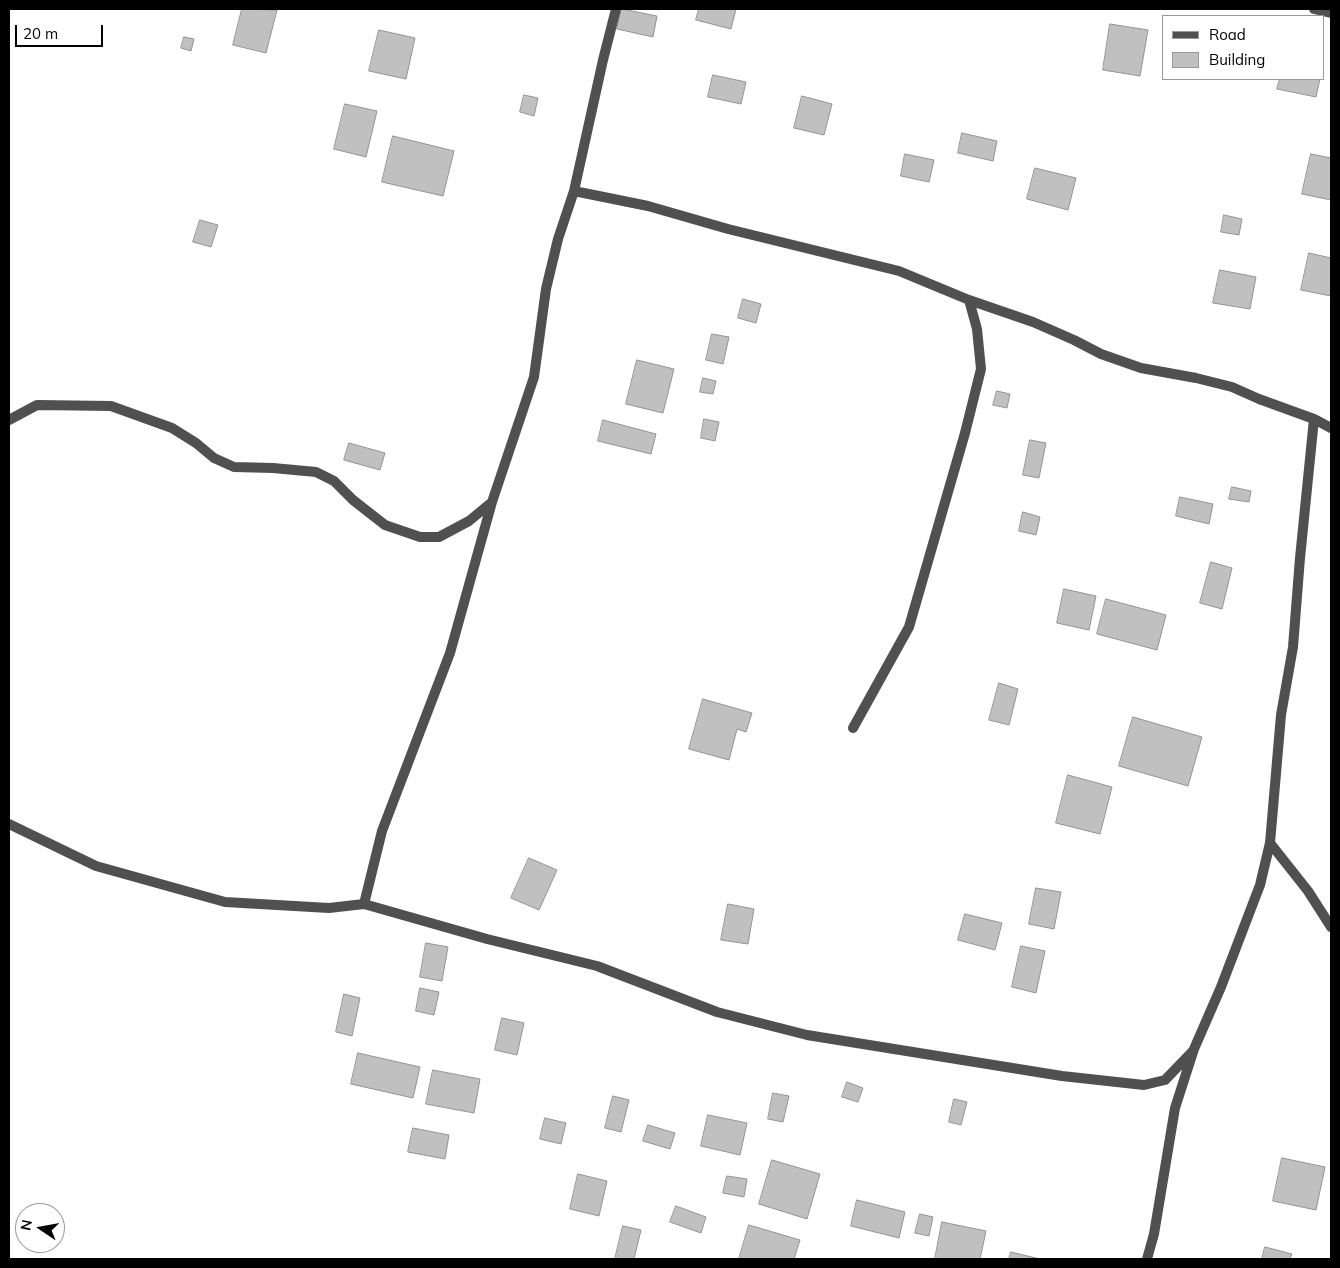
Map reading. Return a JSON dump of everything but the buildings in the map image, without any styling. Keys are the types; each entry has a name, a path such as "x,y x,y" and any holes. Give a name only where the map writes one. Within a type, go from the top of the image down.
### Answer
{"street":[{"path":"364,904 382,831 450,653 492,502 534,377 546,290 558,239 574,191 616,9"},
{"path":"1314,9 1331,13"},
{"path":"574,191 648,206 728,229 899,271 969,300 1033,322 1101,354 1141,368 1232,387 1314,419 1331,428"},
{"path":"853,728 909,627 965,433 981,369 977,328 969,300"},
{"path":"9,420 37,405 111,406 172,428 196,442 214,458 234,467 316,472 334,481 353,500 385,525 420,537 439,537 469,521 492,502"},
{"path":"1147,1259 1154,1234 1175,1108 1194,1049 1221,987 1260,885 1270,843 1281,715 1294,647 1300,558 1314,419"},
{"path":"9,824 96,866 225,902 330,908 364,904 487,939 597,966 717,1012 807,1035 1062,1076 1144,1085 1165,1080 1194,1049"},
{"path":"1270,843 1308,891 1331,927"}]}
